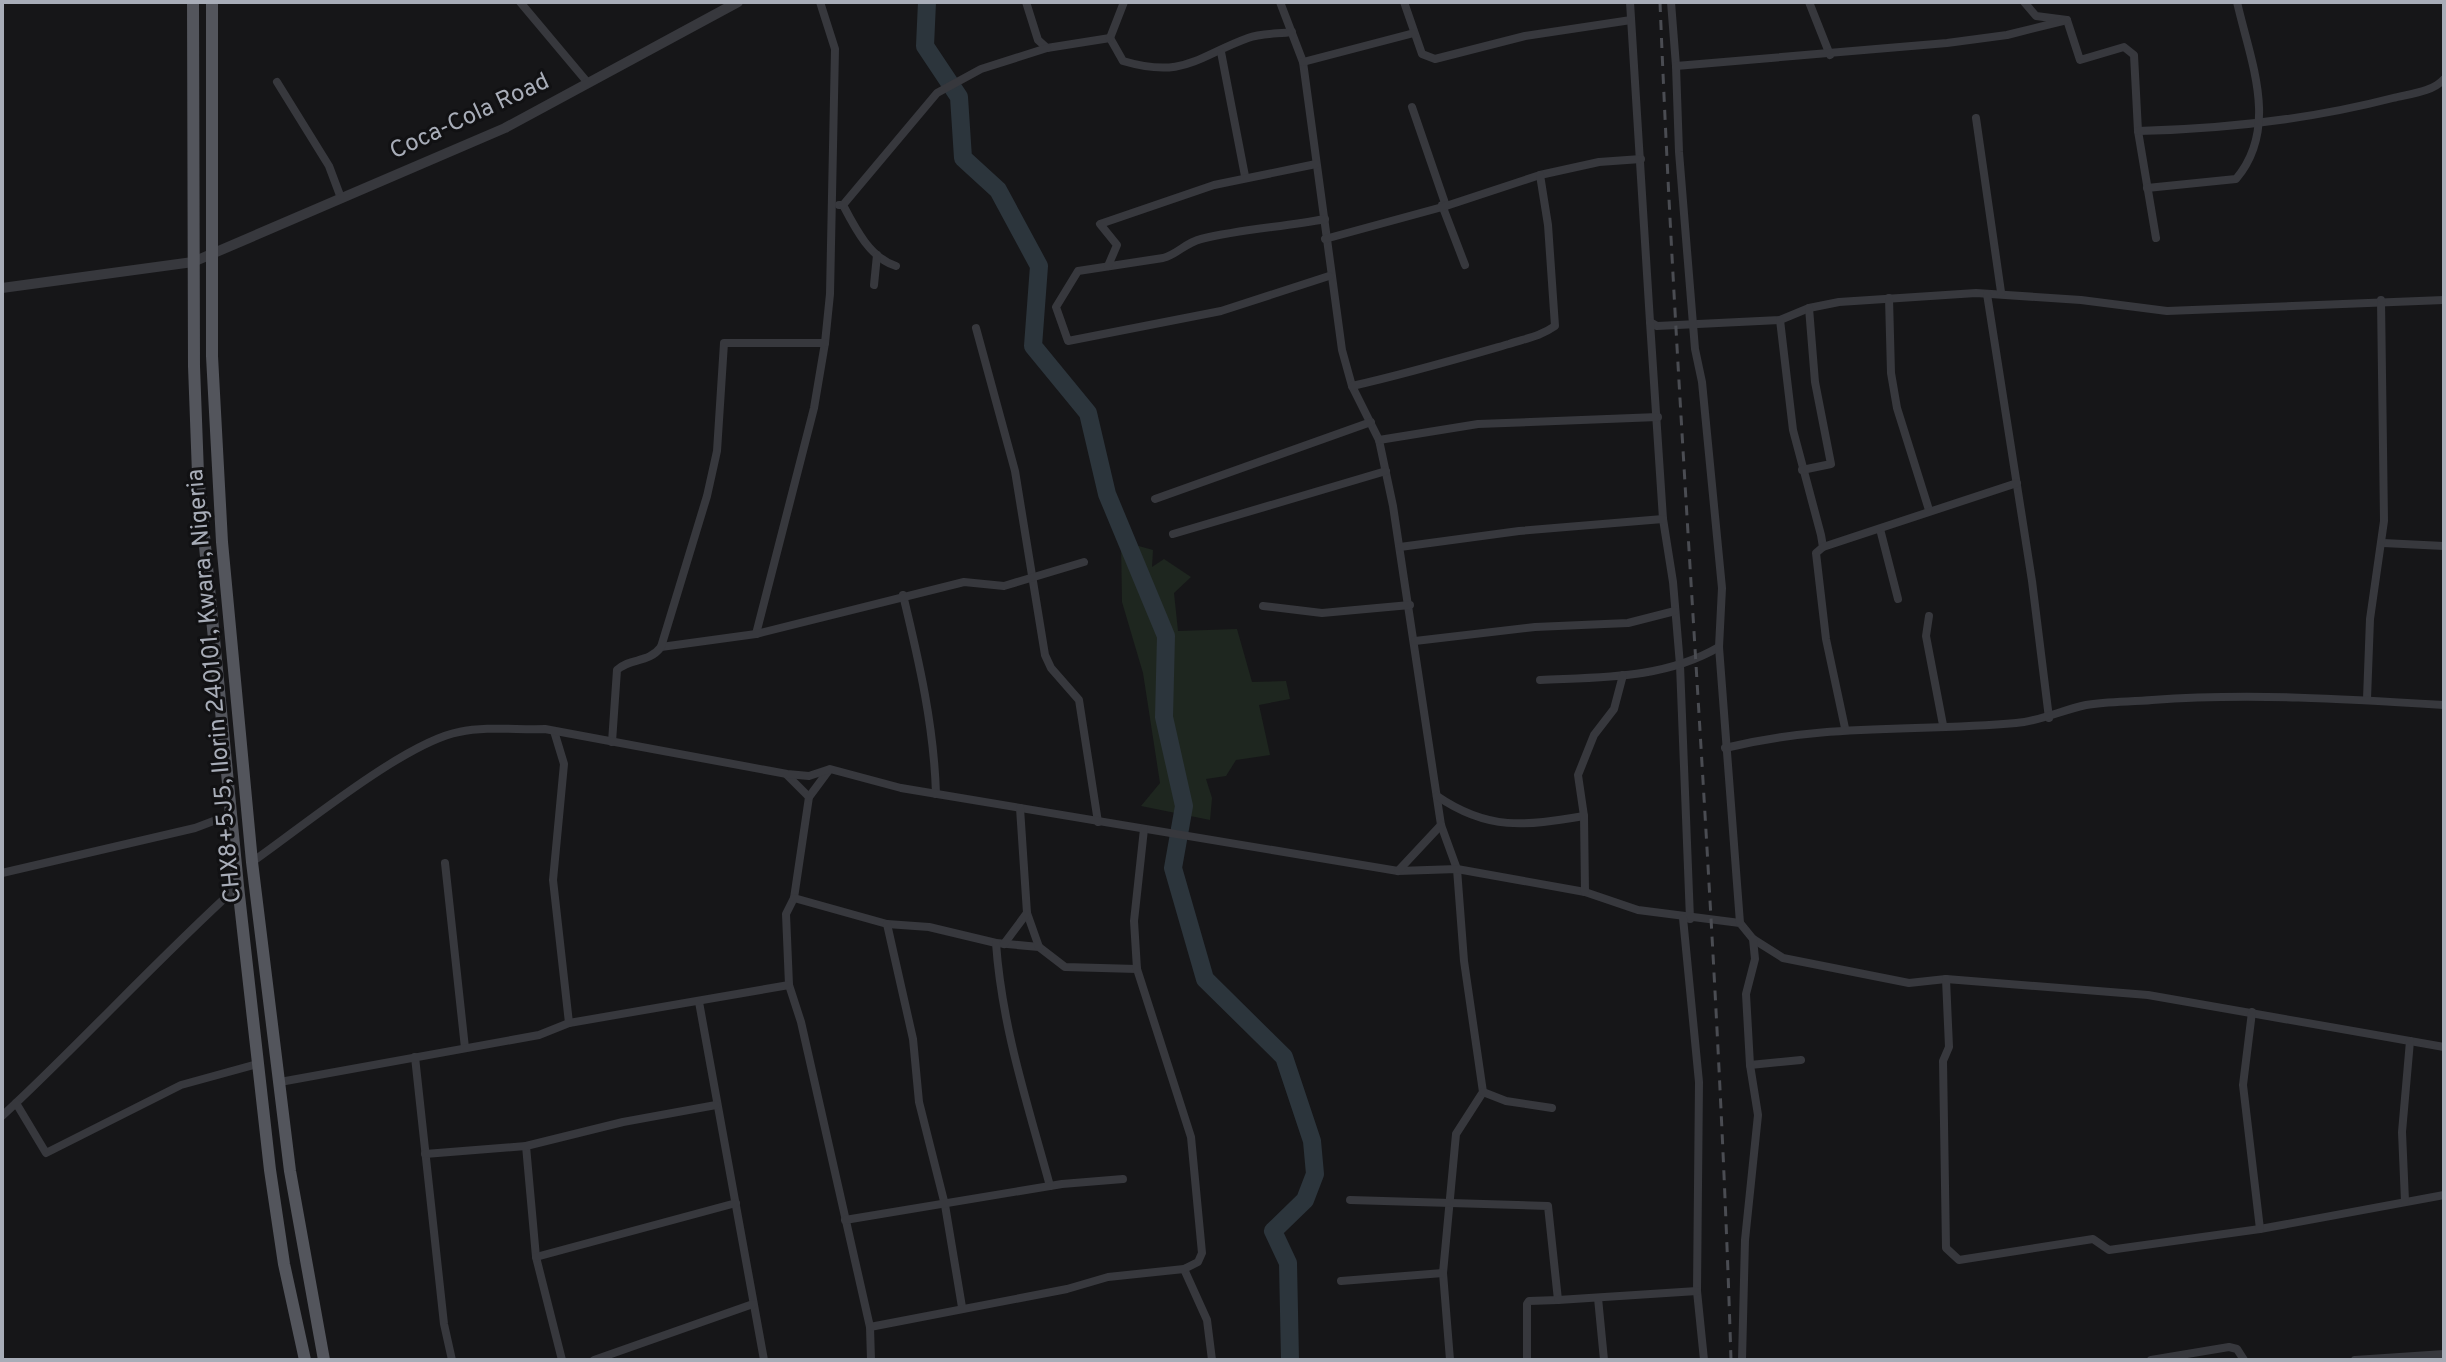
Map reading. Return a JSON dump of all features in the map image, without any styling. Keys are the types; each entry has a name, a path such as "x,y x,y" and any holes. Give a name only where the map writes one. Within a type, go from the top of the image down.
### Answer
{"main road":[{"name":"CHX8+5J5, Ilorin 240101, Kwara, Nigeria","path":"193,2 193,262 198,474 257,1064 284,1264 305,1360"},
{"name":"CHX8+5J5, Ilorin 240101, Kwara, Nigeria","path":"212,2 216,469 252,862 290,1171 324,1360"}],"street":[{"name":"Coca-Cola Road","path":"2,288 193,262 213,255 505,128 738,2"},
{"path":"756,634 814,408 830,294 835,49 820,2"},
{"path":"1026,2 1038,40 1047,48"},
{"path":"1110,38 1124,2"},
{"path":"1280,2 1303,62 1325,219 1329,276 1352,386 1379,440 1386,471 1410,605 1441,825 1457,869 1464,961 1483,1092 1456,1134 1443,1273 1450,1360"},
{"path":"1404,2 1422,54 1435,59 1567,28 1631,20"},
{"path":"1630,2 1663,519 1680,665 1687,918 1699,1082 1697,1291 1704,1360"},
{"path":"1671,2 1679,152 1694,326 1722,588 1719,647 1740,923 1753,939 1783,958 1909,983 1946,979 2148,995 2444,1047"},
{"path":"1809,2 1830,55"},
{"path":"2024,2 2036,16 2067,20"},
{"path":"2147,188 2236,179 2255,146 2260,125 2254,67 2237,2"},
{"path":"525,4 588,83"},
{"path":"1676,66 1830,55 2007,35 2067,20"},
{"path":"2067,20 2080,60 2124,47 2134,55 2138,131 2156,238"},
{"path":"1110,38 1123,61 1154,69 1173,68 1221,52 1249,37 1292,32"},
{"path":"1303,62 1414,33"},
{"path":"831,207 843,205 937,93 981,69 1047,48 1110,38"},
{"path":"1221,52 1245,176"},
{"path":"2138,131 2260,125 2348,110 2426,89 2444,79"},
{"path":"277,82 329,166 341,198"},
{"path":"1412,107 1465,265"},
{"path":"1976,118 2001,292"},
{"path":"1325,239 1540,175 1599,162 1641,159"},
{"path":"1108,266 1117,245 1100,224 1245,176 1316,164"},
{"path":"1352,386 1537,338 1555,326 1548,225 1540,175"},
{"path":"843,205 854,227 877,255 896,266"},
{"path":"1325,219 1204,238 1181,245 1174,255 1078,271 1056,307 1068,341 1221,311 1329,276"},
{"path":"874,285 877,255"},
{"path":"1650,322 1666,327 1780,320 1809,308 1889,298 2001,292 2167,311 2381,300 2444,300"},
{"path":"1987,294 2049,718"},
{"path":"1889,298 1891,373 1897,408 1929,510"},
{"path":"2367,699 2370,619 2383,543 2381,300"},
{"path":"1802,470 1831,464 1815,382 1809,308"},
{"path":"1780,320 1787,386 1802,470 1823,547"},
{"path":"976,328 1015,471 1045,655 1051,668 1079,700 1098,822"},
{"path":"612,742 617,670 629,663 650,659 661,647 707,496 717,451 724,343 825,343"},
{"path":"1379,440 1478,424 1658,417"},
{"path":"1155,499 1371,422"},
{"path":"1173,534 1386,471"},
{"path":"1845,728 1821,601 1816,553 1823,547 1929,510 2017,483"},
{"path":"1400,547 1519,531 1663,519"},
{"path":"1880,529 1898,599"},
{"path":"2383,543 2444,546"},
{"path":"661,647 756,634 964,582 1004,586 1084,562"},
{"path":"903,595 921,669 935,754 936,794"},
{"path":"1263,606 1322,613 1410,605"},
{"path":"1415,641 1535,627 1628,623 1675,611"},
{"path":"1929,616 1926,636 1943,725"},
{"path":"1540,680 1623,675 1680,665 1719,647"},
{"path":"1585,892 1584,816 1578,775 1594,735 1614,709 1623,675"},
{"path":"1725,748 1771,737 1845,728 2049,718 2085,705 2192,697 2367,699 2444,705"},
{"path":"252,862 414,750 447,735 508,728 554,731 787,774 809,776 830,769 936,794 1098,822 1398,871 1457,869 1585,892 1638,910 1740,923"},
{"path":"554,731 564,764 553,880 569,1023"},
{"path":"830,769 809,797 794,898 786,914 789,985 801,1022 870,1327 871,1360"},
{"path":"787,774 809,797"},
{"path":"1437,796 1460,812 1487,822 1532,824 1584,816"},
{"path":"1020,808 1027,913 1039,947"},
{"path":"2,873 195,828 232,814"},
{"path":"1398,871 1441,825"},
{"path":"870,1327 962,1307 1054,1292 1108,1277 1184,1269 1198,1262 1202,1253 1191,1137 1137,969 1136,883 1144,829"},
{"path":"445,863 465,1048"},
{"path":"2,1116 75,1047 132,985 238,886"},
{"path":"794,898 887,924 929,927 1000,943 1039,947 1065,967 1137,969"},
{"path":"1027,913 1000,943 999,989 1009,1043 1050,1186"},
{"path":"887,924 913,1039 919,1102 945,1205 962,1307"},
{"path":"1742,1360 1745,1240 1758,1115 1750,1065 1746,994 1755,959 1753,939"},
{"path":"1946,979 1949,1047 1943,1061 1944,1213 1946,1248 1950,1256 1959,1260 2093,1239 2109,1250 2260,1229 2444,1195"},
{"path":"280,1082 539,1035 569,1023 789,985"},
{"path":"699,1002 764,1360"},
{"path":"2252,1012 2243,1085 2260,1229"},
{"path":"2405,1201 2402,1132 2410,1041"},
{"path":"415,1057 444,1324 452,1360"},
{"path":"1750,1065 1801,1060"},
{"path":"16,1103 46,1153 181,1085 257,1064"},
{"path":"1483,1092 1506,1101 1552,1108"},
{"path":"425,1154 526,1146 623,1122 716,1105"},
{"path":"526,1146 536,1257 562,1360"},
{"path":"845,1220 1050,1186 1123,1179"},
{"path":"1350,1200 1548,1206 1558,1300"},
{"path":"536,1257 736,1203"},
{"path":"1184,1269 1207,1320 1212,1360"},
{"path":"1341,1281 1443,1273"},
{"path":"1527,1360 1529,1301 1697,1291"},
{"path":"1598,1298 1604,1360"},
{"path":"594,1360 753,1304"},
{"path":"2151,1360 2229,1347 2237,1349 2244,1360"},
{"path":"2355,1360 2444,1354"}],"shaded area":[{"path":"1121,541 1153,550 1152,567 1164,559 1191,577 1174,593 1178,631 1237,629 1252,682 1286,681 1290,699 1259,705 1270,755 1236,760 1226,776 1206,779 1212,798 1210,820 1141,806 1160,783 1143,673 1122,602"}],"waterway":[{"path":"927,2 925,46 959,97 963,158 998,190 1039,266 1033,346 1088,413 1107,494 1166,636 1164,717 1184,806 1173,868 1205,979 1284,1057 1312,1141 1315,1174 1305,1200 1273,1231 1288,1263 1290,1360"}],"railway":[{"path":"1660,2 1717,1020 1731,1360"}]}
